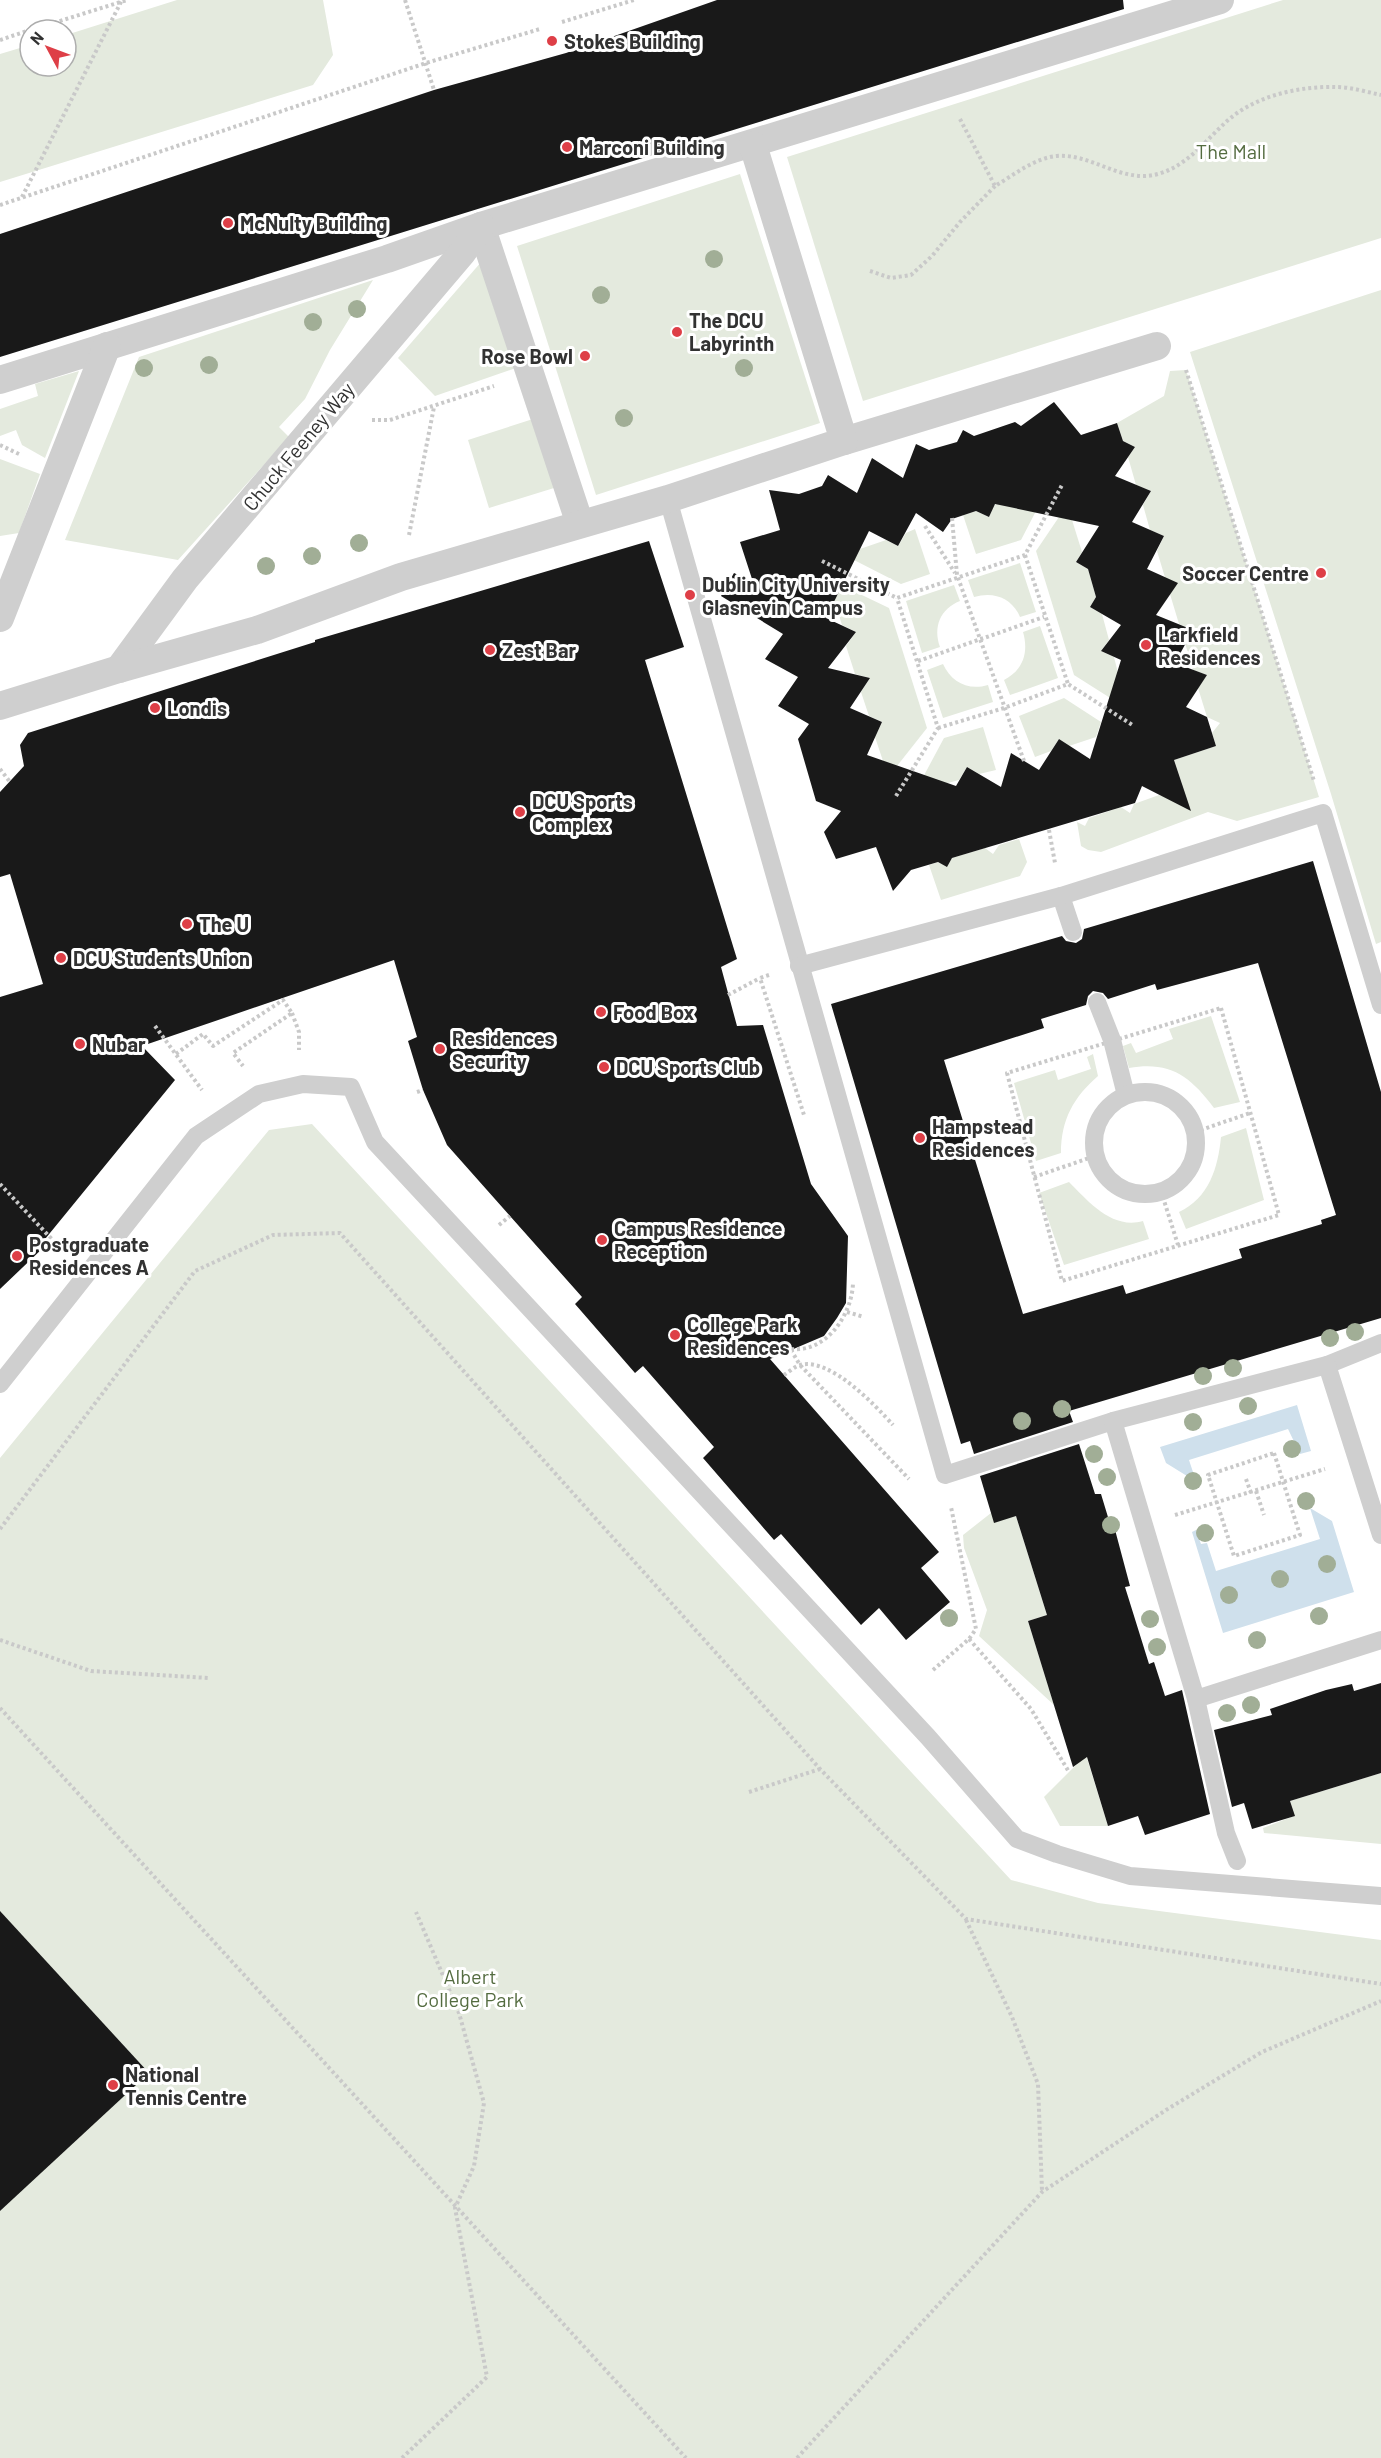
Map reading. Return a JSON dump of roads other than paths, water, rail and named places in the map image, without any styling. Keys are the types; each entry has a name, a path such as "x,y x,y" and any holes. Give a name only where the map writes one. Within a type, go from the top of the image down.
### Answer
{"street":[{"path":"0,380 387,259 481,226 753,145 1220,0"},
{"path":"753,145 844,441"},
{"path":"481,226 580,524"},
{"name":"Chuck Feeney Way","path":"119,669 185,579 462,253 481,226"},
{"path":"0,618 108,346"},
{"path":"0,706 257,630 401,577 668,499 844,441 1157,346"}],"lane":[{"path":"668,499 945,1475 1113,1421 1327,1365 1381,1343"},
{"path":"799,966 1061,896 1323,813 1381,1005"},
{"path":"1061,896 1074,932"},
{"path":"1097,1002 1112,1040 1126,1095"},
{"path":"0,1384 196,1136 259,1094 303,1084 351,1087 375,1142 928,1737 1017,1839 1130,1876 1381,1896"},
{"path":"1140,1092 1155,1093 1169,1098 1189,1118 1195,1132 1194,1157 1189,1168 1182,1178 1161,1191 1144,1194 1128,1191 1114,1183 1102,1172 1095,1156 1094,1141 1103,1113 1126,1095 1140,1092"},
{"path":"1327,1365 1381,1535"},
{"path":"1113,1421 1196,1699 1226,1833 1237,1862"},
{"path":"1196,1699 1381,1640"}],"water":[{"path":"1297,1405 1311,1451 1300,1454 1288,1429 1189,1460 1194,1475 1187,1476 1166,1463 1160,1447"},
{"path":"1310,1508 1332,1521 1354,1592 1223,1633 1192,1532 1196,1530 1201,1544 1207,1543 1216,1571 1320,1539"}],"place":[{"name":"Stokes Building","path":"552,41"},
{"name":"Marconi Building","path":"567,147"},
{"name":"McNulty Building","path":"228,223"},
{"name":"The DCU Labyrinth","path":"677,332"},
{"name":"Rose Bowl","path":"585,356"},
{"name":"Soccer Centre","path":"1321,573"},
{"name":"Dublin City University Glasnevin Campus","path":"690,595"},
{"name":"Larkfield Residences","path":"1146,645"},
{"name":"Zest Bar","path":"490,650"},
{"name":"Londis","path":"155,708"},
{"name":"DCU Sports Complex","path":"520,812"},
{"name":"The U","path":"187,924"},
{"name":"DCU Students Union","path":"61,958"},
{"name":"Food Box","path":"601,1012"},
{"name":"Nubar","path":"80,1044"},
{"name":"Residences Security","path":"440,1049"},
{"name":"DCU Sports Club","path":"604,1067"},
{"name":"Hampstead Residences","path":"920,1138"},
{"name":"Campus Residence Reception","path":"602,1240"},
{"name":"Postgraduate Residences A","path":"17,1256"},
{"name":"College Park Residences","path":"675,1335"},
{"name":"National Tennis Centre","path":"113,2085"}],"park label":[{"name":"The Mall","path":"1231,151"},
{"name":"Albert College Park","path":"470,1988"}]}
